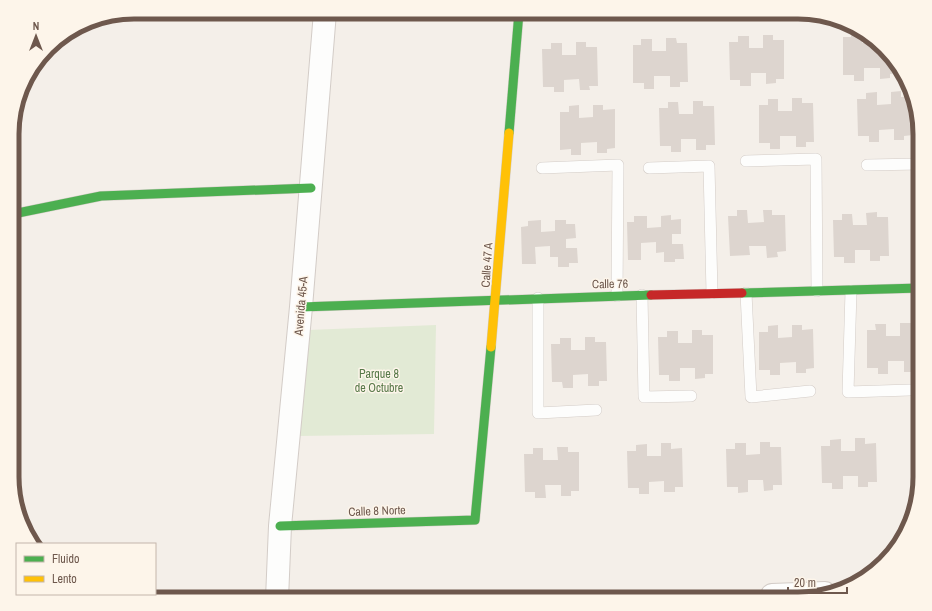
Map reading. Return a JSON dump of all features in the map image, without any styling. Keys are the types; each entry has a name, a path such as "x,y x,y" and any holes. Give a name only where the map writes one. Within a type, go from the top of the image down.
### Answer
{"street":[{"name":"Avenida 45-A","path":"277,592 280,526 301,307 323,19"},
{"name":"Calle 47 A","path":"475,520 496,299 518,19"},
{"path":"19,213 101,196 310,188"},
{"name":"Calle 76","path":"301,307 496,299 913,288"},
{"name":"Calle 8 Norte","path":"280,526 475,520"}],"lane":[{"path":"746,161 816,159 817,291"},
{"path":"867,165 913,164"},
{"path":"542,168 618,165 617,296"},
{"path":"649,168 709,166 712,294"},
{"path":"851,291 848,392 910,390"},
{"path":"746,292 751,397 810,391"},
{"path":"642,295 644,397 691,396"},
{"path":"538,298 538,413 596,410"}],"green space":[{"name":"Parque 8 de Octubre","path":"436,325 434,434 299,436 308,330"}],"building":[{"path":"851,32 862,38 862,43 869,43 874,47 885,58 896,73 890,74 890,78 880,79 880,68 864,68 864,81 854,81 854,75 843,75 843,37 851,37"},
{"path":"763,35 773,35 773,40 784,40 784,79 776,79 776,83 766,84 766,73 751,73 751,86 740,86 740,80 730,80 729,42 738,42 738,36 749,36 749,48 763,48"},
{"path":"666,38 676,38 677,43 687,43 688,82 680,82 680,87 670,87 670,76 654,76 654,89 644,89 644,83 633,83 633,45 641,45 641,39 652,39 652,51 666,51"},
{"path":"576,42 586,42 586,47 597,47 598,86 589,86 590,90 580,90 579,79 564,80 564,92 554,92 554,87 543,87 542,49 551,49 551,43 562,43 562,55 576,55"},
{"path":"901,91 901,97 907,96 911,111 913,135 904,136 904,140 894,140 894,129 879,130 879,142 869,142 869,136 858,136 857,99 866,99 866,93 877,92 877,105 891,104 891,92"},
{"path":"792,98 802,98 802,103 813,103 814,142 806,142 806,147 796,147 796,136 780,136 780,149 770,149 770,143 759,143 759,105 768,105 768,99 778,99 778,111 792,111"},
{"path":"693,101 703,101 703,106 714,106 715,145 706,145 706,150 696,150 696,139 681,139 681,152 671,152 671,146 660,146 659,108 668,108 668,102 678,102 679,114 693,114"},
{"path":"579,105 579,118 593,117 593,105 603,105 603,110 615,109 615,148 607,149 607,153 597,153 597,142 581,143 581,155 571,155 571,149 560,150 560,112 569,112 569,106"},
{"path":"737,210 747,210 748,223 764,222 763,210 772,210 772,215 785,215 786,251 777,252 778,257 767,258 766,246 749,246 750,255 730,256 728,216 737,216"},
{"path":"877,212 877,217 888,217 889,256 880,256 880,261 870,261 870,250 855,250 855,263 844,263 844,257 834,257 833,220 842,220 842,214 852,214 853,225 867,225 866,213"},
{"path":"671,215 671,220 681,219 681,234 672,234 672,244 683,244 684,259 675,259 675,262 664,262 664,252 656,253 656,242 641,243 641,260 628,260 627,222 634,222 634,216 647,216 647,228 661,227 661,216"},
{"path":"541,220 541,232 555,231 555,220 566,220 566,224 575,224 576,238 566,239 566,248 577,248 578,263 569,263 569,267 558,267 558,257 550,257 550,246 535,247 536,264 522,264 521,227 528,226 528,221"},
{"path":"900,323 911,323 911,328 913,328 913,372 904,372 904,361 888,361 888,374 878,374 878,368 867,368 867,330 876,330 875,324 886,324 886,336 900,336"},
{"path":"778,325 778,338 792,337 792,325 802,325 802,330 813,329 814,368 806,369 806,373 796,373 796,362 780,363 780,375 770,375 770,370 759,370 759,332 768,332 768,326"},
{"path":"692,330 702,330 702,335 713,335 713,374 705,374 705,378 695,379 695,368 680,368 680,381 669,381 669,375 659,375 658,337 667,337 667,331 678,331 678,343 692,343"},
{"path":"585,337 595,337 595,342 606,342 607,381 599,381 599,386 588,386 588,374 573,375 573,388 563,388 562,382 552,382 551,344 560,344 560,338 571,338 571,350 585,350"},
{"path":"855,438 865,438 865,444 876,443 877,482 868,482 868,487 858,487 858,476 843,476 843,489 832,489 832,483 822,483 821,446 830,446 830,440 841,439 841,451 855,451"},
{"path":"760,442 770,442 770,447 781,447 782,485 773,485 773,490 764,491 763,480 748,480 748,492 738,493 738,487 727,487 726,449 735,449 735,443 746,443 746,455 760,454"},
{"path":"661,443 671,443 671,449 682,448 683,487 675,487 675,492 664,492 664,481 649,482 649,494 639,494 639,488 628,488 627,451 636,451 636,445 647,444 647,456 661,456"},
{"path":"557,447 568,447 568,452 579,452 579,491 571,491 571,496 561,496 561,485 545,485 546,498 535,498 535,492 525,492 524,454 533,454 533,448 543,448 543,460 558,460"}],"traffic: fast":[{"path":"509,133 518,19"},
{"path":"19,213 101,196 311,188"},
{"path":"742,293 913,288"},
{"path":"301,307 651,295"},
{"path":"280,526 475,520 491,347"}],"traffic: slow":[{"path":"491,347 509,133"}],"traffic: jam":[{"path":"651,295 742,293"}]}
